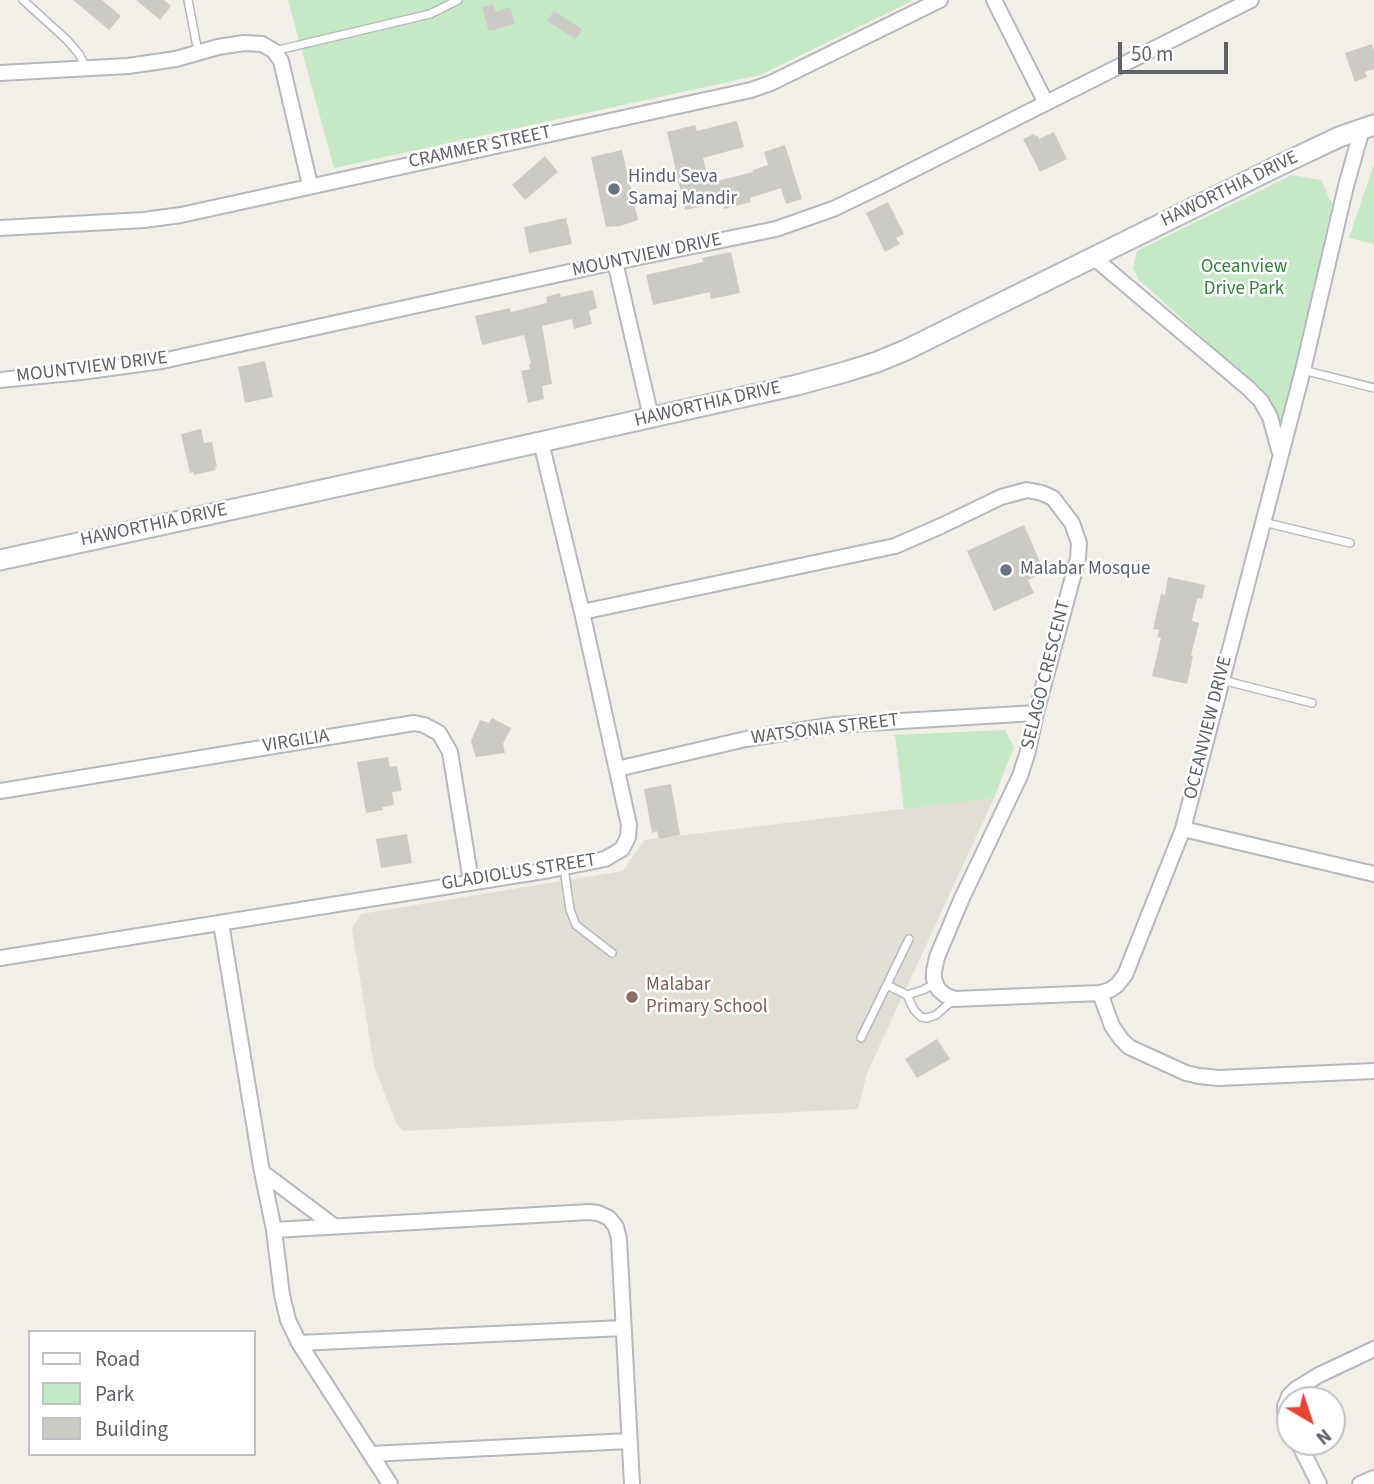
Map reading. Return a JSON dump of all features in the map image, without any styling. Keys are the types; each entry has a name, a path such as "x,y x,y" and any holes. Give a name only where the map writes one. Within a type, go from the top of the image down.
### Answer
{"street":[{"name":"CRAMMER STREET","path":"0,228 159,218 751,90 771,83 940,0"},
{"path":"994,0 1046,103"},
{"name":"MOUNTVIEW DRIVE","path":"0,380 162,361 776,229 833,209 1251,0"},
{"path":"0,73 156,63 218,47 244,43 262,44 274,51 281,61 310,185"},
{"name":"HAWORTHIA DRIVE","path":"0,560 797,385 877,362 1278,166 1339,137 1368,127"},
{"name":"OCEANVIEW DRIVE","path":"1105,992 1117,985 1125,975 1184,829 1303,370 1346,186 1368,127"},
{"name":"OCEANVIEW DRIVE","path":"1093,257 1248,387 1261,401 1270,417 1280,454"},
{"path":"615,262 652,417"},
{"name":"GLADIOLUS STREET","path":"0,958 563,867 605,859 622,849 628,837 629,825 541,442"},
{"name":"SELAGO CRESCENT","path":"582,612 895,546 1001,497 1027,490 1053,498 1072,523 1079,543 1078,558 1020,776 937,957 933,971 936,983"},
{"name":"WATSONIA STREET","path":"617,769 746,739 834,725 1036,713"},
{"name":"VIRGILIA","path":"0,791 414,723 439,733 450,751 471,881"},
{"path":"1184,829 1374,874"},
{"path":"221,923 288,1320 299,1343 371,1454 383,1481"},
{"path":"936,983 938,989 954,999 1105,992 1112,1026 1129,1047 1186,1073 1199,1076 1219,1078 1374,1070"},
{"path":"262,1172 334,1226"},
{"path":"274,1230 589,1212 604,1215 618,1233 632,1484"},
{"path":"299,1343 623,1328"},
{"path":"1300,1386 1374,1349"},
{"path":"371,1454 629,1441"},
{"path":"1305,1456 1319,1484"},
{"path":"1360,1484 1374,1478"}],"lane":[{"path":"23,0 67,40 88,69"},
{"path":"188,0 198,53"},
{"path":"274,51 430,14 458,0"},
{"path":"1303,370 1374,388"},
{"path":"1263,522 1349,542"},
{"path":"1222,680 1312,703"},
{"path":"563,867 576,925 612,953"},
{"path":"861,1038 909,939"},
{"path":"907,995 936,983"},
{"path":"887,985 907,995 921,1017 936,1015 954,999"}],"shaded area":[{"name":"Malabar Primary School","path":"994,798 867,1073 858,1109 403,1131 397,1125 374,1066 352,929 361,914 623,871 644,840"}],"green space":[{"path":"288,0 914,0 760,75 334,168"},
{"path":"1374,164 1374,244 1349,238"},
{"name":"Oceanview Drive Park","path":"1292,175 1321,180 1332,204 1282,432 1271,400 1138,279 1133,268 1137,251"},
{"path":"1005,730 1014,747 994,798 904,809 895,735"}],"building":[{"path":"73,0 102,0 121,16 109,30"},
{"path":"136,0 164,0 171,6 160,20"},
{"path":"493,4 496,12 510,7 515,24 489,31 482,7"},
{"path":"554,11 582,29 576,39 547,21"},
{"path":"1372,44 1374,69 1365,72 1367,77 1355,82 1345,53"},
{"path":"737,121 744,147 703,158 709,183 753,172 768,165 764,152 785,145 802,199 786,204 781,188 750,198 751,202 724,209 722,202 685,210 667,132 695,125 697,131"},
{"path":"1054,132 1067,159 1040,172 1023,139 1034,134 1039,139"},
{"name":"Hindu Seva Samaj Mandir","path":"622,150 638,220 606,227 591,157"},
{"path":"545,156 558,172 525,200 512,185"},
{"path":"888,202 904,234 896,238 900,244 885,252 866,213"},
{"path":"566,218 572,244 529,253 524,227"},
{"path":"731,252 740,293 711,299 710,292 653,305 646,275 703,262 702,258"},
{"path":"593,290 597,308 589,311 592,324 574,329 572,319 542,326 552,384 542,386 544,399 528,403 521,371 530,369 531,364 524,335 482,345 475,316 510,308 511,312 547,303 546,297 560,293 561,297"},
{"path":"265,361 273,397 245,403 238,367"},
{"path":"201,429 204,443 212,442 217,467 216,470 194,475 193,472 190,473 181,434"},
{"name":"Malabar Mosque","path":"1024,525 1040,562 1034,565 1038,575 1028,580 1034,593 994,611 967,551"},
{"path":"1168,577 1205,585 1202,599 1197,598 1192,621 1199,623 1187,684 1152,676 1161,638 1157,637 1159,630 1153,629 1161,594 1165,595"},
{"path":"492,718 511,728 503,744 505,753 476,757 471,741 480,720 489,723"},
{"path":"388,757 390,767 397,766 402,791 392,792 394,805 366,813 357,762"},
{"path":"671,784 680,835 659,839 657,831 652,833 644,789"},
{"path":"407,834 412,863 381,868 376,839"},
{"path":"937,1039 950,1059 917,1078 905,1059"}],"place":[{"name":"Hindu Seva Samaj Mandir","path":"614,189"},
{"name":"Malabar Mosque","path":"1006,570"},
{"name":"Malabar Primary School","path":"632,997"}]}
